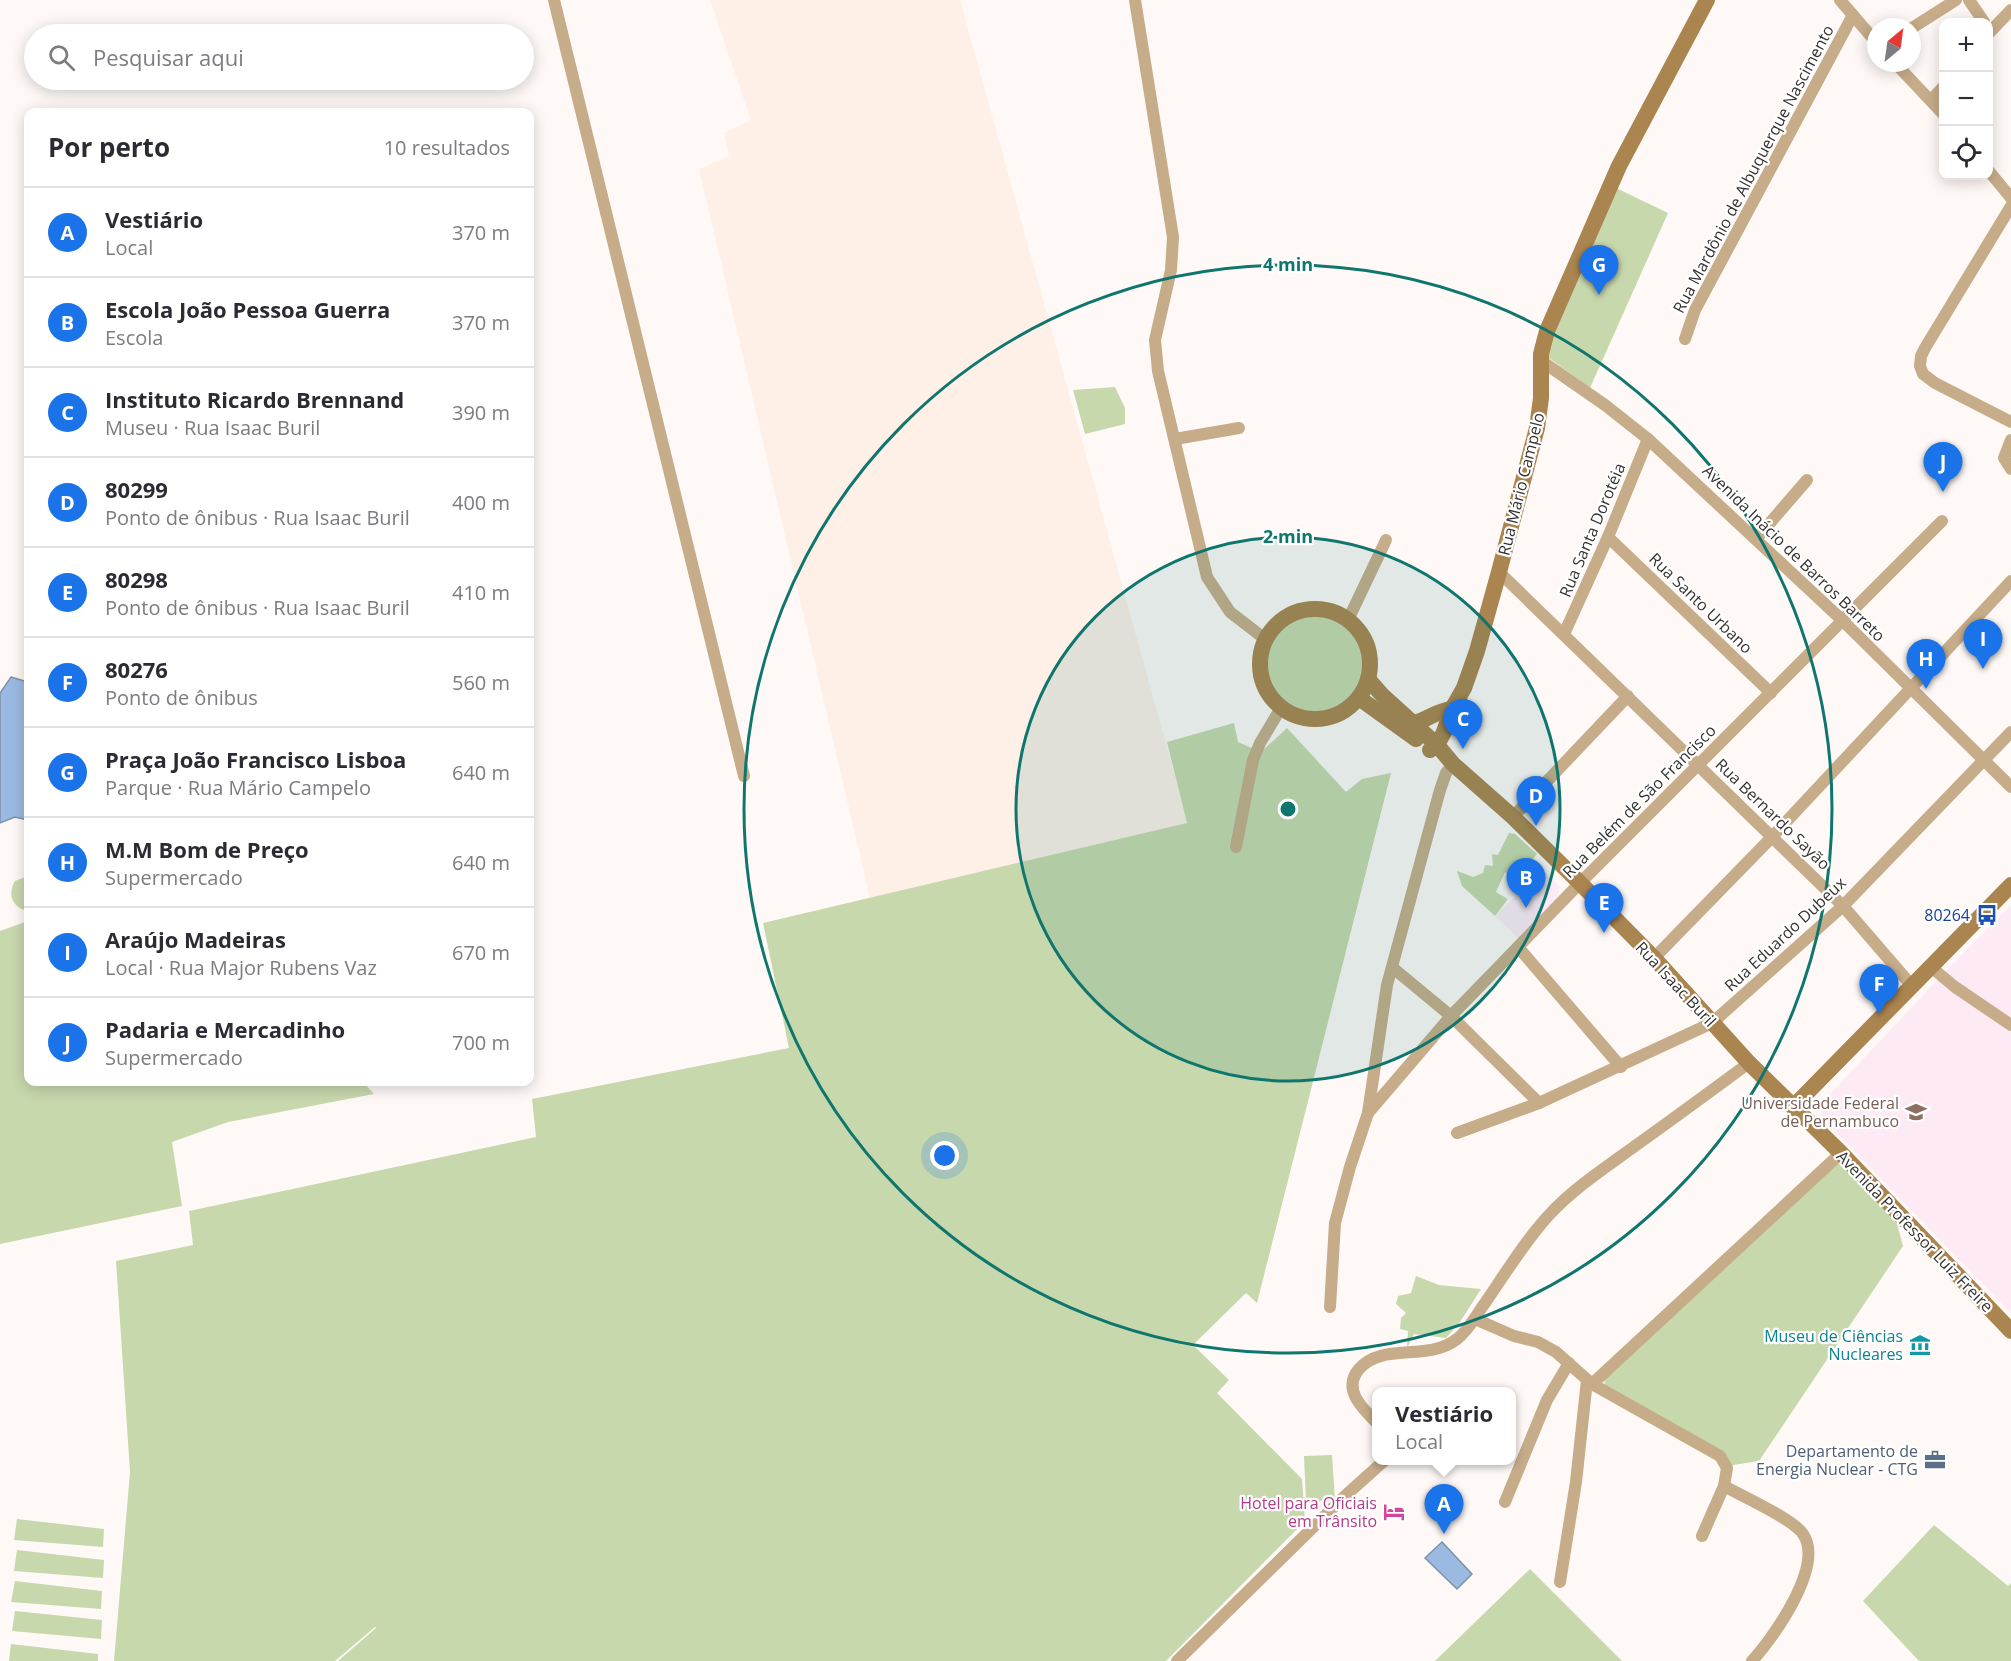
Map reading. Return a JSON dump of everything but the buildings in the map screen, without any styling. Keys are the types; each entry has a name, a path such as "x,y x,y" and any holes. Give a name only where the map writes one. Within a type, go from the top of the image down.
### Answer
{"main road":[{"name":"Rua Mário Campelo","path":"1434,748 1464,688 1499,572 1539,420 1540,360 1557,306 1619,166 1707,0"},
{"path":"1318,609 1339,614 1348,620 1367,646 1370,657 1368,679 1359,698 1342,712 1322,719 1300,718 1281,708 1266,692 1259,671 1259,660 1265,639 1278,622 1297,611 1318,609"},
{"name":"Rua Isaac Buril","path":"1368,679 1383,696 1414,723 1445,762 1453,764 1513,816 1580,883 1654,958 1749,1063 1793,1107"},
{"name":"Rua Isaac Buril","path":"1359,698 1434,748"},
{"path":"1414,723 1431,718 1443,710 1452,709"},
{"path":"1793,1107 2011,885"},
{"name":"Avenida Professor Luiz Freire","path":"1793,1107 2011,1331"}],"street":[{"path":"555,0 744,776"},
{"path":"1135,0 1173,237 1171,270 1155,340 1158,371 1207,577 1230,612 1265,639"},
{"path":"1840,0 1867,32"},
{"path":"1921,22 1956,0"},
{"path":"1969,0 1980,18"},
{"path":"1993,26 2011,10"},
{"name":"Rua Mardônio de Albuquerque Nascimento","path":"1685,339 1695,310 1852,15"},
{"path":"1904,72 1939,109"},
{"path":"1931,100 1939,91"},
{"path":"1993,175 2011,198"},
{"path":"2011,206 1925,348 1920,366 1923,374 1935,383 2011,422"},
{"name":"Avenida Inácio de Barros Barreto","path":"1540,360 1605,405 1648,439 1842,620 2011,787"},
{"path":"1174,439 1239,428"},
{"name":"Rua Santa Dorotéia","path":"1564,634 1608,537 1648,439"},
{"path":"2008,466 2004,454 2011,440"},
{"path":"1756,539 1807,480"},
{"name":"Rua Belém de São Francisco","path":"1368,1113 1451,1016 1580,883 1942,521"},
{"name":"Rua Santo Urbano","path":"1608,537 1771,693"},
{"path":"1348,620 1386,540"},
{"name":"Rua Bernardo Sayão","path":"1499,572 1843,906 1912,986"},
{"path":"1654,958 1772,837 2011,581"},
{"path":"1513,816 1628,696"},
{"path":"1236,847 1253,759 1281,708"},
{"name":"Rua Eduardo Dubeux","path":"1457,1133 1539,1103 1712,1023 1843,906 2011,732"},
{"path":"1453,764 1446,773 1440,790 1419,861 1393,968 1451,1016 1539,1103"},
{"path":"1518,947 1621,1066"},
{"path":"1931,966 1955,987 2011,1025"},
{"name":"Rua Belém de São Francisco","path":"1330,1307 1335,1223 1368,1113 1387,985 1393,968"},
{"path":"1372,1417 1354,1397 1352,1386 1359,1369 1371,1358 1426,1352 1449,1344 1458,1338 1475,1319 1550,1214 1610,1165 1749,1063"},
{"path":"1560,1582 1589,1382 1840,1153"},
{"path":"1475,1319 1514,1336 1538,1342 1556,1352 1589,1382 1720,1456 1727,1468 1724,1486 1702,1536"},
{"path":"1505,1502 1547,1400 1569,1363"},
{"path":"1177,1661 1346,1495 1380,1465"},
{"path":"1724,1486 1792,1524 1802,1532 1806,1540 1807,1555 1804,1574 1797,1596 1767,1645 1752,1661"}],"shaded area":[{"path":"710,0 960,0 1188,823 870,898 699,169 729,156 724,133 751,120"},
{"path":"1543,870 1560,887 1557,901 1520,940 1495,916"},
{"name":"Universidade Federal de Pernambuco","path":"2011,905 2011,1313 1822,1118 1820,1105"}],"green space":[{"path":"1614,187 1668,213 1590,388 1545,355"},
{"path":"1115,387 1125,408 1125,424 1085,434 1073,390"},
{"path":"1315,616 1333,620 1349,630 1359,646 1363,664 1359,682 1349,698 1333,708 1315,712 1297,708 1281,698 1271,682 1267,664 1271,646 1281,630 1297,620"},
{"path":"1234,723 1238,742 1261,752 1287,728 1346,792 1362,779 1391,773 1257,1303 1246,1293 1193,1345 1229,1380 1217,1393 1302,1479 1305,1521 1166,1661 338,1661 375,1627 335,1661 114,1661 130,1472 116,1261 193,1245 189,1211 536,1137 532,1099 789,1048 763,923 1187,823 1167,742"},
{"path":"1509,833 1515,834 1537,854 1524,870 1517,869 1511,877 1505,872 1496,892 1508,899 1495,916 1462,886 1457,871 1473,877 1483,873 1485,865 1493,866 1492,854 1498,855"},
{"path":"24,878 24,909 18,907 12,900 11,891 15,881"},
{"path":"24,922 24,1086 367,1086 374,1094 228,1122 172,1142 182,1206 0,1244 0,931"},
{"path":"1841,1153 1893,1209 1903,1246 1759,1461 1727,1466 1606,1396 1604,1377"},
{"path":"1416,1276 1439,1285 1481,1289 1460,1322 1446,1338 1414,1334 1407,1348 1408,1331 1400,1329 1401,1318 1406,1313 1396,1304 1398,1296 1411,1293"},
{"path":"1332,1455 1335,1500 1306,1502 1304,1456"},
{"path":"17,1519 104,1529 103,1547 14,1540"},
{"path":"1934,1525 2008,1586 2011,1583 2011,1661 1919,1661 1863,1601"},
{"path":"17,1550 104,1560 103,1578 14,1571"},
{"path":"1530,1569 1622,1661 1435,1661"},
{"path":"15,1581 102,1591 101,1609 11,1602"},
{"path":"15,1611 102,1620 101,1639 12,1631"},
{"path":"11,1644 98,1654 98,1661 9,1661"}],"water":[{"path":"11,677 24,681 24,819 15,817 0,823 0,693"},
{"path":"1442,1542 1472,1574 1457,1589 1425,1558"}],"place":[{"name":"Praça João Francisco Lisboa","path":"1599,295"},
{"name":"Padaria e Mercadinho","path":"1943,492"},
{"name":"Araújo Madeiras","path":"1983,669"},
{"name":"M.M Bom de Preço","path":"1926,689"},
{"name":"Instituto Ricardo Brennand","path":"1463,749"},
{"name":"80299","path":"1536,826"},
{"name":"Escola João Pessoa Guerra","path":"1526,908"},
{"name":"80264","path":"1987,915"},
{"name":"80298","path":"1604,933"},
{"name":"80276","path":"1879,1014"},
{"name":"Universidade Federal de Pernambuco","path":"1916,1112"},
{"name":"Museu de Ciências Nucleares","path":"1920,1345"},
{"name":"Departamento de Energia Nuclear - CTG","path":"1935,1460"},
{"name":"Hotel para Oficiais em Trânsito","path":"1394,1512"},
{"name":"Vestiário","path":"1444,1534"}]}
